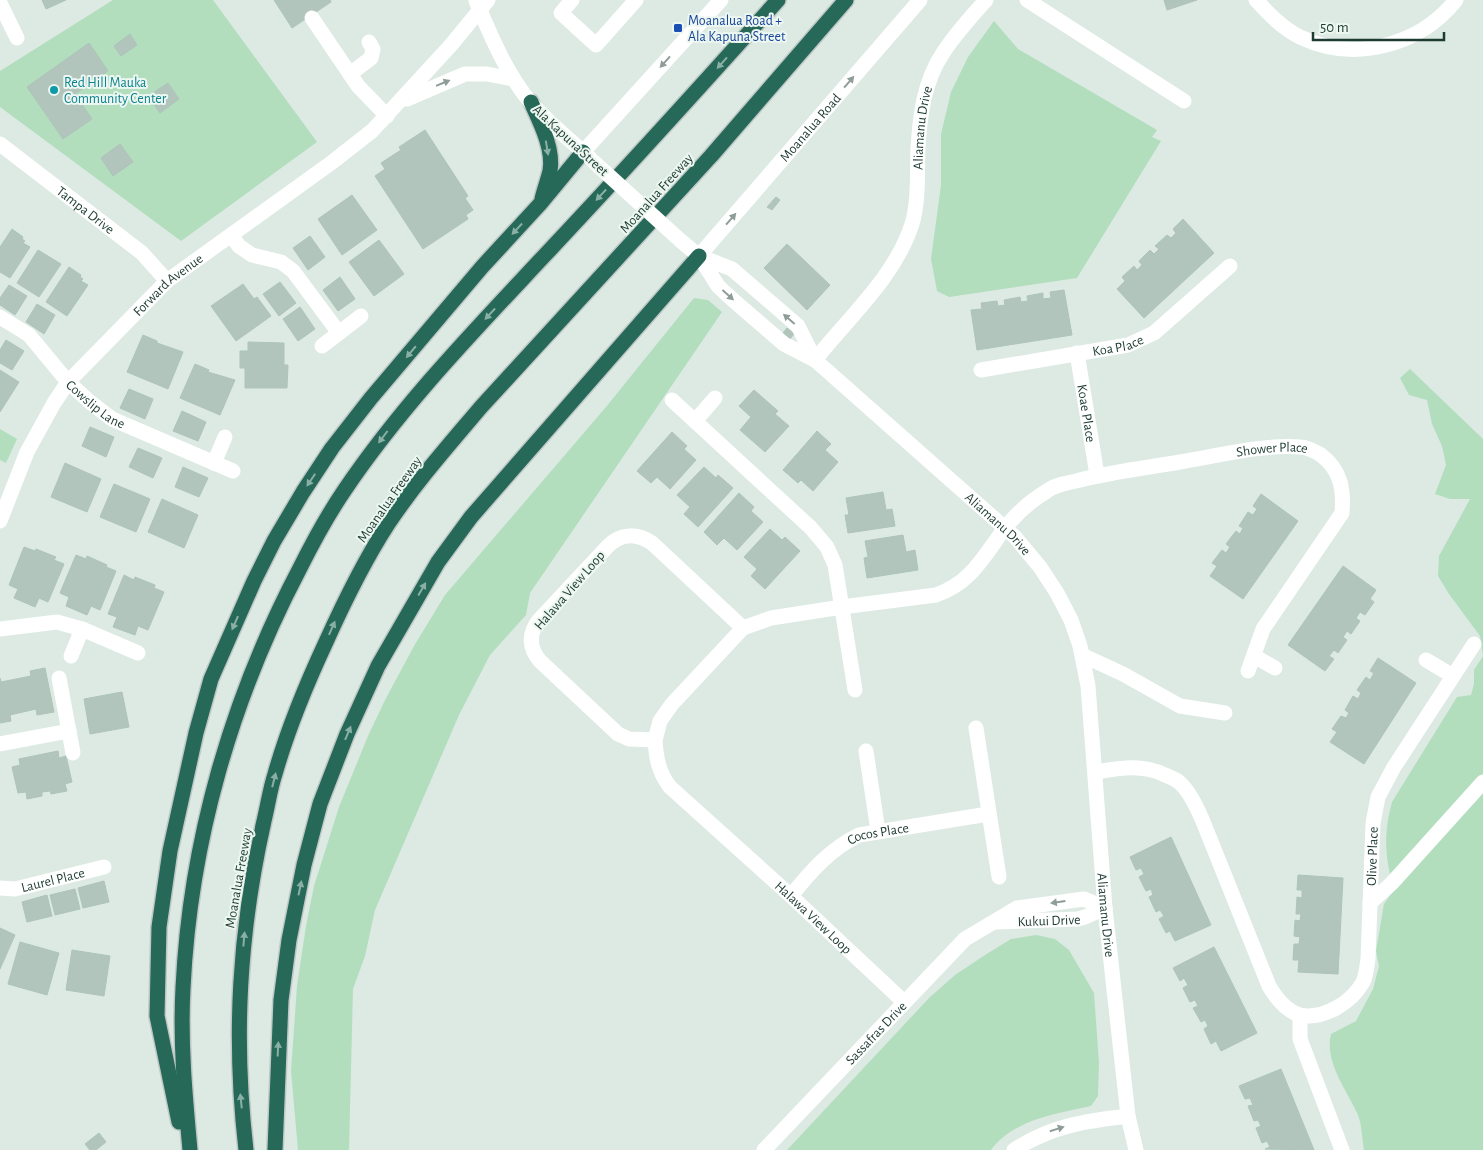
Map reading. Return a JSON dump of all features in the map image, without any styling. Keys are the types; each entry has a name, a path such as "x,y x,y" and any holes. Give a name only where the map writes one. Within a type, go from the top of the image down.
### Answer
{"highway":[{"path":"190,1150 183,1059 183,989 194,880 211,800 233,722 249,676 270,627 316,536 343,492 410,401 678,112 778,0"},
{"name":"Moanalua Freeway","path":"246,1150 240,1090 239,990 244,934 253,872 275,774 293,720 329,635 360,571 415,485 481,407 711,156 846,0"},
{"path":"531,102 545,132 550,169 540,204"},
{"path":"186,1150 157,1016 159,927 170,851 211,679 254,581 274,541 332,448 371,398 482,267 540,204 589,157"},
{"path":"275,1150 280,1000 289,940 304,865 320,804 347,734 378,666 438,562 471,517 699,256"}],"street":[{"path":"572,0 560,13 596,45 636,0"},
{"path":"589,157 721,0"},
{"name":"Moanalua Road","path":"699,256 920,0"},
{"name":"Aliamanu Drive","path":"986,0 942,54 926,91 919,137 913,222 900,251 887,272 861,306 836,333 815,360 1005,528 1040,566 1071,620 1082,655 1088,686 1105,908 1128,1116 1136,1150"},
{"path":"1027,0 1184,101"},
{"path":"1256,0 1279,24 1299,37 1330,47 1355,49 1393,44 1410,37 1427,28 1441,17 1456,0"},
{"path":"0,3 17,38"},
{"name":"Ala Kapuna Street","path":"481,3 494,42 513,79 531,102 554,126 699,256"},
{"name":"Forward Avenue","path":"0,521 27,452 68,382 167,280 331,163 372,131 451,45 481,3"},
{"path":"312,18 358,86 387,116"},
{"path":"350,74 371,58 373,49 369,42"},
{"name":"Forward Avenue","path":"398,103 465,74 487,74 513,79"},
{"name":"Tampa Drive","path":"0,144 142,252 167,280"},
{"path":"231,235 239,246 252,255 281,262 293,271 339,333"},
{"path":"699,256 732,269 798,326 815,360"},
{"path":"699,256 718,286 733,300 784,344 815,360"},
{"name":"Koa Place","path":"981,370 1128,345 1154,333 1230,266"},
{"path":"322,346 361,316"},
{"name":"Cowslip Lane","path":"0,317 29,335 68,382 90,402 112,418 233,471"},
{"name":"Koae Place","path":"1077,353 1097,475"},
{"path":"695,421 715,398"},
{"path":"672,400 819,536 827,547 835,565 856,690"},
{"path":"214,463 225,437"},
{"name":"Shower Place","path":"1005,528 1034,499 1050,489 1097,475 1268,448 1302,447 1321,454 1340,479 1343,493 1342,513 1264,629 1248,671"},
{"name":"Halawa View Loop","path":"904,1002 791,896 670,787 659,769 655,740 660,721 672,704 743,628 771,618 936,595 948,591 969,576 1005,528"},
{"name":"Halawa View Loop","path":"655,740 629,739 618,734 540,661 534,655 530,639 534,626 608,546 618,538 632,535 639,536 652,543 743,628"},
{"path":"0,629 58,622 82,629 138,653"},
{"path":"70,656 82,629"},
{"name":"Olive Place","path":"1300,1014 1320,1014 1336,1008 1353,996 1364,980 1368,959 1373,823 1378,797 1394,767 1474,644"},
{"path":"1082,655 1123,674 1180,706 1225,713"},
{"path":"1254,656 1275,668"},
{"path":"1426,660 1453,676"},
{"path":"59,678 73,753"},
{"path":"976,728 999,877"},
{"path":"0,744 69,731"},
{"path":"866,751 878,831"},
{"path":"1096,772 1126,768 1144,768 1157,771 1178,781 1191,796 1268,986 1277,1000 1300,1014 1300,1040 1342,1150"},
{"path":"1370,903 1392,883 1483,782"},
{"name":"Cocos Place","path":"791,896 826,856 859,835 988,814"},
{"name":"Laurel Place","path":"0,888 15,889 104,868"},
{"name":"Kukui Drive","path":"993,922 1078,919 1105,908"},
{"name":"Sassafras Drive","path":"764,1150 965,939 993,922"},
{"path":"1014,1150 1032,1138 1055,1129 1128,1116"}],"green space":[{"path":"113,0 213,0 317,142 181,241 0,107 0,71"},
{"path":"994,21 1018,49 1157,130 1152,137 1161,141 1077,278 949,297 937,291 931,259 941,185 941,134 951,92 968,57"},
{"path":"694,298 708,300 722,312 530,593 526,615 490,655 459,715 375,910 365,956 353,989 349,1150 298,1150 291,1071 297,986 306,926 314,886 339,807 368,736 414,646 445,595 606,407"},
{"path":"1410,369 1483,439 1483,656 1480,636 1438,576 1439,556 1470,499 1450,499 1435,494 1446,465 1442,446 1432,424 1427,400 1409,395 1400,378"},
{"path":"0,429 17,439 6,463 0,460"},
{"path":"1483,656 1483,1150 1364,1150 1358,1115 1338,1076 1331,1055 1331,1034 1356,1021 1373,989 1379,966 1376,951 1384,904 1394,890 1386,846 1387,825 1392,802 1457,697 1471,695 1474,684 1474,670"},
{"path":"1036,935 1055,939 1069,950 1094,993 1099,1063 1098,1096 1091,1106 1036,1119 1011,1131 991,1150 787,1150 929,998 955,975 1011,939"}],"building":[{"path":"42,0 66,0 46,9"},
{"path":"274,0 330,0 331,2 292,28"},
{"path":"1164,0 1197,0 1167,10"},
{"path":"130,34 137,45 121,56 114,46"},
{"name":"Red Hill Mauka Community Center","path":"89,43 108,71 75,94 92,119 63,139 27,87"},
{"path":"168,83 179,99 160,113 148,96"},
{"path":"425,130 468,196 465,198 473,210 466,215 468,219 423,249 375,176 385,169 381,163 401,150 399,147"},
{"path":"120,144 133,162 113,176 101,158"},
{"path":"352,195 377,230 342,255 318,219"},
{"path":"776,197 780,200 772,210 767,207"},
{"path":"1183,219 1214,253 1144,318 1117,289 1125,281 1122,277 1134,266 1137,270 1142,265 1139,261 1150,250 1154,254 1159,249 1155,246 1167,235 1171,238 1176,233 1173,229"},
{"path":"12,229 23,237 22,239 25,241 23,243 30,247 10,278 0,272 0,247"},
{"path":"310,236 325,257 308,270 293,248"},
{"path":"379,240 404,274 374,296 349,262"},
{"path":"787,244 830,285 807,310 764,268"},
{"path":"38,250 61,264 39,297 17,283"},
{"path":"69,267 81,275 80,277 83,279 81,281 88,285 67,316 46,302"},
{"path":"340,277 355,299 338,311 323,290"},
{"path":"280,282 296,303 279,316 263,294"},
{"path":"243,284 254,299 257,297 271,316 236,341 211,306"},
{"path":"9,285 27,296 15,315 0,305 0,298"},
{"path":"1064,290 1072,335 977,350 971,310 982,309 981,303 997,301 998,306 1005,305 1004,300 1020,297 1021,302 1028,301 1027,296 1043,293 1043,299 1051,298 1050,292"},
{"path":"37,304 55,315 44,334 26,322"},
{"path":"300,307 315,329 298,341 283,319"},
{"path":"787,328 794,334 790,339 783,333"},
{"path":"143,335 157,341 157,343 183,352 168,389 127,372"},
{"path":"6,340 24,351 12,370 0,363 0,350"},
{"path":"248,342 284,343 284,365 288,365 287,388 245,388 245,368 240,368 240,351 248,351"},
{"path":"195,364 209,370 208,372 235,380 220,415 180,398"},
{"path":"0,370 19,382 0,412"},
{"path":"129,389 153,399 145,419 120,408"},
{"path":"754,390 778,411 775,414 789,426 765,452 740,430 751,417 739,406"},
{"path":"182,411 206,422 198,441 173,431"},
{"path":"90,427 114,437 106,457 82,446"},
{"path":"817,431 831,444 825,450 838,462 813,491 801,480 798,483 783,470"},
{"path":"672,432 687,446 684,449 696,460 670,489 657,477 651,483 637,471"},
{"path":"138,448 162,458 153,478 129,467"},
{"path":"65,463 101,479 87,512 51,497"},
{"path":"183,467 208,478 199,497 175,487"},
{"path":"704,467 716,478 718,475 733,488 698,527 684,514 690,507 677,495"},
{"path":"114,484 150,499 136,532 100,517"},
{"path":"883,492 886,510 892,509 895,526 848,533 845,515 849,515 846,498"},
{"path":"739,493 754,507 751,511 763,522 737,550 724,538 717,545 704,532"},
{"path":"1261,494 1298,521 1243,599 1210,576 1217,566 1212,563 1222,550 1226,553 1230,547 1226,544 1236,531 1240,534 1243,528 1239,526 1248,512 1253,515 1257,509 1253,506"},
{"path":"162,499 198,515 184,548 148,532"},
{"path":"770,529 782,540 785,537 800,551 765,589 751,576 757,569 744,557"},
{"path":"903,535 906,552 915,550 918,570 867,578 864,558 868,557 865,541"},
{"path":"24,547 35,551 36,549 56,557 54,560 64,564 48,602 39,598 35,607 14,598 18,589 9,585"},
{"path":"76,555 86,559 87,556 116,571 100,610 91,606 87,615 66,606 69,597 60,593"},
{"path":"1343,566 1376,590 1370,599 1374,602 1365,615 1360,612 1356,618 1360,621 1351,634 1347,631 1343,637 1347,640 1338,653 1334,650 1329,656 1334,659 1325,671 1288,645"},
{"path":"124,575 134,580 135,577 155,585 154,588 164,592 148,630 138,626 135,635 113,627 117,617 108,614"},
{"path":"1378,658 1416,683 1364,764 1330,742 1337,732 1332,729 1341,716 1346,718 1349,713 1345,710 1353,696 1358,699 1361,693 1357,690 1366,677 1370,680 1374,673 1370,671"},
{"path":"45,668 54,712 37,715 36,709 10,715 11,721 0,723 0,678 1,682 31,676 30,671"},
{"path":"122,692 129,727 90,734 84,699"},
{"path":"58,751 59,758 66,756 72,782 65,784 67,791 51,794 50,791 42,792 42,796 27,799 26,792 18,793 12,767 20,765 19,759"},
{"path":"1171,837 1211,925 1175,941 1170,931 1166,933 1159,919 1164,916 1160,910 1156,912 1149,897 1153,895 1151,889 1146,891 1139,877 1144,874 1141,868 1136,870 1130,857"},
{"path":"1298,875 1343,878 1338,974 1298,972 1299,960 1293,960 1294,944 1299,944 1300,937 1294,936 1295,920 1300,921 1301,914 1296,914 1297,897 1302,898 1302,890 1297,890"},
{"path":"104,881 109,902 83,908 78,888"},
{"path":"75,889 80,909 55,915 50,895"},
{"path":"47,895 52,916 27,922 22,902"},
{"path":"0,928 15,935 0,969"},
{"path":"20,942 59,953 47,995 8,984"},
{"path":"1214,947 1257,1033 1221,1051 1216,1041 1211,1044 1204,1029 1208,1026 1205,1020 1201,1022 1193,1008 1198,1006 1195,1000 1190,1002 1183,988 1188,985 1184,978 1180,981 1173,968"},
{"path":"72,950 110,956 104,996 66,990"},
{"path":"1281,1069 1314,1150 1265,1149 1270,1147 1267,1141 1262,1143 1256,1128 1261,1126 1258,1120 1254,1121 1248,1106 1253,1105 1250,1098 1245,1099 1239,1086"},
{"path":"99,1133 106,1142 96,1150 90,1150 85,1144"}],"place":[{"name":"Moanalua Road + Ala Kapuna Street","path":"678,28"},
{"name":"Red Hill Mauka Community Center","path":"54,90"}]}
